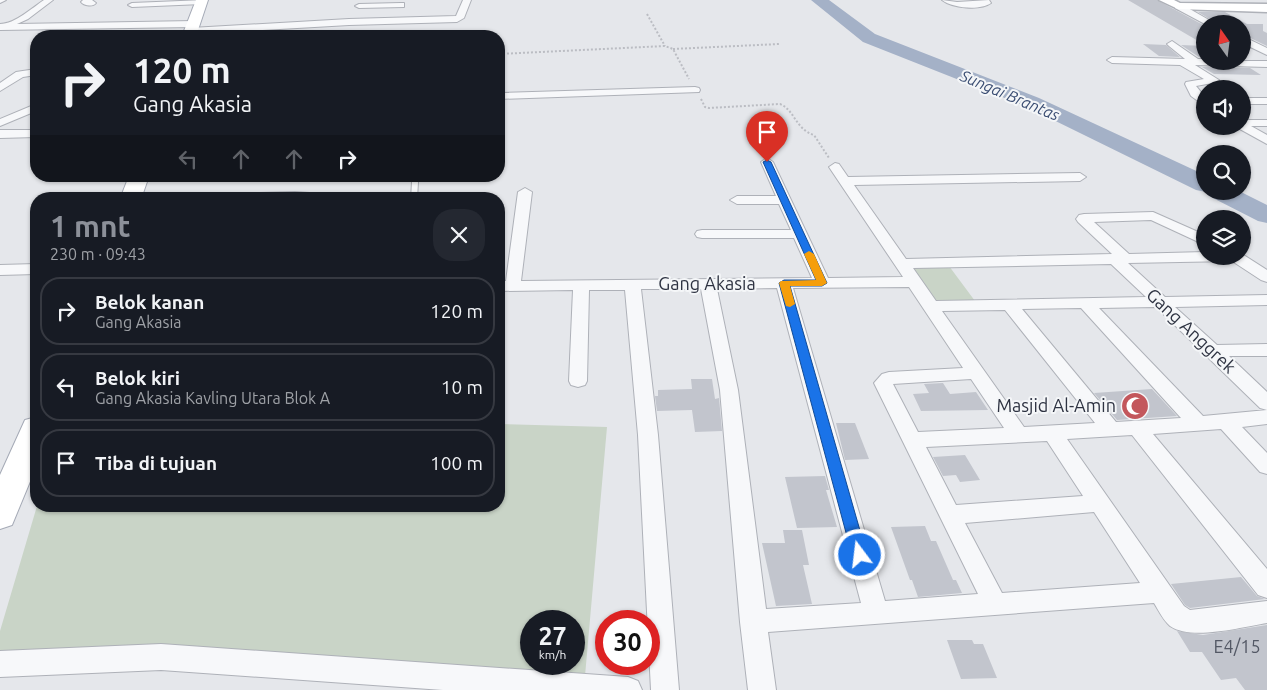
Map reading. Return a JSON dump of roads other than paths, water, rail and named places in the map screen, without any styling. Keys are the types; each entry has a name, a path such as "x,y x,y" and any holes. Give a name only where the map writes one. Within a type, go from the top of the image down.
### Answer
{"main road":[{"path":"1165,0 1178,6 1267,8"},
{"path":"191,30 202,1"},
{"path":"0,515 30,442"}],"street":[{"path":"2,27 25,17 48,0"},
{"path":"2,27 114,25 191,30 349,22 395,24 457,19 460,18 467,0"},
{"path":"946,0 956,4 984,4 987,3 985,0"},
{"path":"132,5 202,1"},
{"path":"349,22 361,3 405,2 395,24"},
{"path":"1178,6 1196,16"},
{"path":"108,30 114,25"},
{"path":"1172,44 1195,62"},
{"path":"1251,44 1267,52"},
{"path":"1112,60 1267,64"},
{"path":"1181,62 1214,80"},
{"path":"0,88 20,74 30,73"},
{"path":"1196,83 1190,84 1196,95"},
{"path":"505,96 695,90"},
{"path":"1251,102 1267,101"},
{"path":"0,123 30,110"},
{"path":"1251,124 1267,123"},
{"path":"1251,130 1267,140"},
{"path":"0,134 30,134"},
{"path":"767,162 822,283"},
{"path":"1018,435 932,306 840,174 1080,177"},
{"path":"506,286 525,192"},
{"path":"737,200 784,200"},
{"name":"Gang Anggrek","path":"1196,237 1153,216 1084,218 1083,220 1158,301 1267,403"},
{"path":"702,234 800,234"},
{"path":"903,264 1196,257"},
{"path":"1249,265 1267,277"},
{"path":"0,270 30,268"},
{"name":"Gang Akasia","path":"506,286 915,282"},
{"path":"784,283 876,613"},
{"path":"632,284 648,435 665,690"},
{"path":"708,284 728,390 762,690"},
{"path":"578,381 581,285"},
{"path":"932,306 1267,300"},
{"path":"1084,302 1198,424"},
{"path":"1009,304 1111,430"},
{"path":"1212,351 1267,350"},
{"path":"977,373 884,380 884,387 995,604"},
{"path":"911,440 1111,430 1267,417"},
{"path":"1225,421 1267,466"},
{"path":"1137,428 1267,587"},
{"path":"1052,433 1180,619 1190,622 1267,612"},
{"path":"950,515 1100,503"},
{"path":"753,622 1160,592"},
{"path":"0,664 162,657 628,690"}],"waterway":[{"name":"Sungai Brantas","path":"819,0 869,38 1032,102 1196,181"},
{"name":"Sungai Brantas","path":"1236,200 1267,215"}],"place":[{"name":"Masjid Al-Amin","path":"1135,406"}]}
